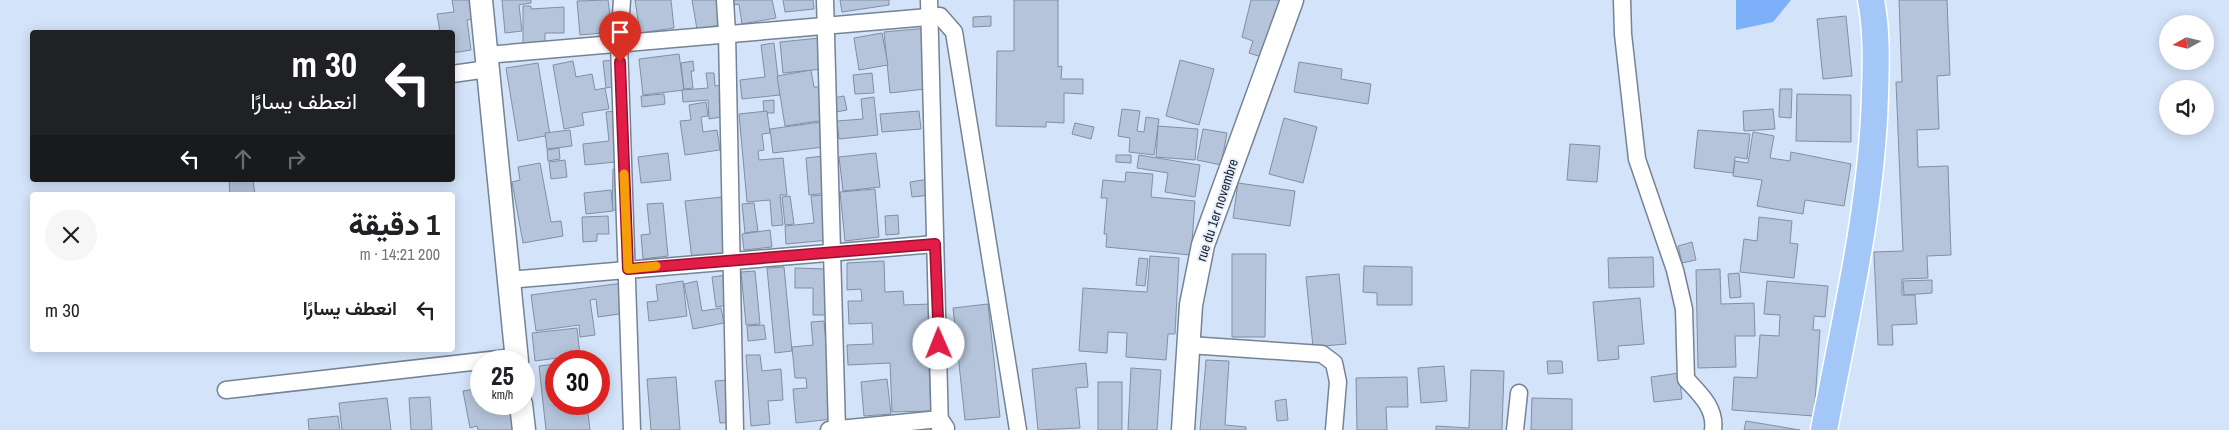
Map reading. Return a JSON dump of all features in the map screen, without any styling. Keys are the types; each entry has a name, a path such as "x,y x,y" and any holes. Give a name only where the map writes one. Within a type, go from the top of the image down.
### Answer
{"main road":[{"path":"481,0 515,350"},
{"name":"rue du 1er novembre","path":"1183,430 1192,305 1203,246 1292,0"},
{"path":"1854,0 1874,147"},
{"path":"1824,430 1860,241 1874,147 1876,56 1871,0"},
{"path":"522,415 524,430"}],"street":[{"path":"622,0 620,43 632,430"},
{"path":"725,0 733,260 735,430"},
{"path":"826,0 837,430"},
{"path":"1622,0 1623,34 1638,159 1678,280 1684,308 1686,379 1707,402 1714,421 1713,430"},
{"path":"455,73 487,62 620,43 826,24 930,8 954,32 1018,430"},
{"path":"829,430 942,426 935,244 930,8"},
{"path":"507,280 935,244"},
{"path":"1189,345 1322,354 1334,363 1338,382 1334,430"},
{"path":"226,390 470,364"},
{"path":"1516,430 1519,393"}],"shaded area":[{"path":"1736,0 1791,0 1773,22 1736,30"}],"building":[{"path":"452,0 477,0 479,18 467,20 471,50 455,53 455,30 440,30 437,14 454,12"},
{"path":"502,0 531,0 531,3 519,5 522,31 505,33"},
{"path":"608,0 612,32 580,35 577,1"},
{"path":"635,0 671,0 674,28 640,33"},
{"path":"692,0 723,0 727,24 697,29"},
{"path":"732,0 772,0 776,18 742,24 739,4 733,5"},
{"path":"783,0 813,0 814,9 785,12"},
{"path":"840,0 889,0 889,5 842,12"},
{"path":"1014,0 1058,0 1058,67 1062,66 1061,79 1083,79 1083,94 1064,93 1064,123 1046,122 1046,127 996,126 997,51 1014,51"},
{"path":"1251,0 1283,0 1265,58 1249,53 1253,41 1242,37"},
{"path":"1899,0 1947,0 1950,75 1937,76 1939,129 1917,130 1918,167 1948,166 1951,255 1927,256 1928,278 1902,279 1902,295 1915,295 1917,324 1892,325 1893,345 1878,345 1874,252 1903,251 1896,82 1902,82"},
{"path":"523,6 531,6 531,9 564,7 564,33 545,33 545,44 523,44"},
{"path":"991,16 991,26 973,27 973,17"},
{"path":"1846,16 1852,76 1823,79 1817,19"},
{"path":"928,28 934,88 890,93 884,32"},
{"path":"882,33 888,65 859,70 854,38"},
{"path":"820,38 823,69 783,73 780,42"},
{"path":"774,43 780,95 742,99 740,80 765,77 761,45"},
{"path":"679,54 684,90 643,95 639,59"},
{"path":"614,60 617,86 606,88 603,61"},
{"path":"1180,60 1214,69 1199,125 1166,116"},
{"path":"573,61 576,77 592,74 595,90 605,88 609,109 582,113 584,125 564,129 553,65"},
{"path":"693,61 694,71 691,71 693,88 684,89 681,63"},
{"path":"1299,62 1342,69 1341,79 1371,84 1368,104 1294,92"},
{"path":"538,63 550,135 518,141 506,68"},
{"path":"811,70 814,87 819,87 825,120 785,126 777,76"},
{"path":"706,73 714,73 715,86 723,85 725,98 719,99 721,117 709,119 708,100 683,102 682,90 708,88"},
{"path":"872,73 874,93 855,94 853,75"},
{"path":"1780,89 1792,89 1791,118 1779,117"},
{"path":"664,94 665,104 642,107 641,96"},
{"path":"1797,94 1851,95 1851,142 1796,141"},
{"path":"844,96 847,110 836,112 833,98"},
{"path":"874,97 878,135 839,139 837,121 863,119 861,99"},
{"path":"774,100 774,113 764,113 763,101"},
{"path":"706,102 708,116 701,117 703,132 717,130 720,150 685,155 680,121 691,120 689,105"},
{"path":"1122,109 1140,111 1137,131 1144,132 1146,117 1159,119 1154,155 1129,152 1130,138 1118,136"},
{"path":"1773,109 1775,129 1744,131 1743,111"},
{"path":"626,110 626,161 585,165 583,144 609,141 606,112"},
{"path":"767,111 770,133 762,134 764,150 758,151 759,160 783,158 787,195 780,195 783,225 772,226 770,200 747,202 739,114"},
{"path":"919,111 921,129 882,132 880,114"},
{"path":"1284,118 1317,127 1303,183 1269,174"},
{"path":"821,122 824,147 773,153 770,129"},
{"path":"1075,123 1094,127 1091,139 1072,134"},
{"path":"1158,126 1198,129 1195,160 1156,157"},
{"path":"1203,129 1227,133 1221,165 1197,160"},
{"path":"570,130 572,146 547,149 545,133"},
{"path":"1698,130 1750,134 1747,159 1735,157 1733,173 1694,168"},
{"path":"1753,132 1774,136 1770,158 1790,161 1791,152 1851,164 1844,206 1805,200 1803,214 1757,206 1762,180 1733,176 1735,161 1748,163"},
{"path":"1570,144 1600,146 1597,182 1567,180"},
{"path":"559,148 560,159 548,161 547,150"},
{"path":"668,153 671,180 641,183 638,157"},
{"path":"876,153 880,187 843,191 839,157"},
{"path":"1116,155 1131,155 1131,163 1116,162"},
{"path":"1139,155 1200,165 1195,197 1165,192 1168,173 1137,168"},
{"path":"823,156 827,193 809,195 806,158"},
{"path":"565,160 567,177 551,179 549,162"},
{"path":"540,163 551,222 561,221 563,236 523,243 512,182 520,180 518,167"},
{"path":"613,169 629,170 627,210 612,210"},
{"path":"1126,172 1153,174 1151,197 1195,201 1191,255 1106,247 1107,234 1104,234 1107,198 1101,198 1103,180 1125,182"},
{"path":"929,179 931,195 912,197 910,182"},
{"path":"229,182 253,182 255,192 230,192"},
{"path":"1238,183 1295,191 1290,226 1233,218"},
{"path":"875,189 879,237 845,241 840,192"},
{"path":"611,190 613,211 586,214 584,193"},
{"path":"824,195 829,240 786,244 785,226 814,223 811,196"},
{"path":"790,196 794,224 785,225 782,197"},
{"path":"722,197 728,255 692,259 685,201"},
{"path":"663,203 668,256 643,259 641,235 650,234 647,204"},
{"path":"754,203 758,231 745,233 742,204"},
{"path":"898,215 899,234 886,235 885,216"},
{"path":"608,216 609,234 597,234 597,241 583,242 582,217"},
{"path":"1759,217 1792,221 1790,243 1798,244 1794,278 1740,272 1744,239 1757,241"},
{"path":"770,230 772,247 744,250 742,234"},
{"path":"1692,242 1696,260 1682,263 1678,246"},
{"path":"1232,254 1266,254 1265,337 1232,337"},
{"path":"1150,256 1179,258 1175,334 1168,334 1166,360 1126,357 1127,333 1108,332 1107,353 1079,351 1083,288 1147,292"},
{"path":"1653,257 1654,287 1609,288 1608,258"},
{"path":"1139,258 1148,259 1145,286 1136,285"},
{"path":"884,261 885,292 903,291 904,305 930,304 933,368 929,368 931,411 892,412 890,363 848,365 847,345 873,344 872,323 849,324 848,301 862,301 861,289 847,290 847,263"},
{"path":"1364,266 1412,267 1412,305 1377,305 1377,293 1363,292"},
{"path":"784,267 792,351 775,353 767,268"},
{"path":"795,268 827,269 826,315 813,315 813,288 795,288"},
{"path":"1720,269 1721,304 1754,303 1755,336 1735,336 1736,367 1698,368 1696,270"},
{"path":"755,271 760,324 746,325 741,272"},
{"path":"1739,273 1741,297 1730,298 1728,274"},
{"path":"1339,274 1346,344 1313,347 1306,277"},
{"path":"727,275 730,305 716,307 712,277"},
{"path":"1932,280 1932,293 1904,295 1903,281"},
{"path":"683,281 687,316 649,321 647,302 658,301 656,285"},
{"path":"697,281 702,311 721,308 724,323 693,329 684,284"},
{"path":"1767,281 1828,286 1825,317 1814,316 1813,330 1820,330 1814,416 1732,410 1734,377 1757,378 1760,335 1779,336 1780,315 1764,314"},
{"path":"623,283 626,313 598,317 596,299 590,300 595,335 580,337 579,325 536,331 531,295"},
{"path":"1640,298 1644,344 1618,346 1619,359 1598,361 1593,302"},
{"path":"988,304 1000,417 965,420 953,308"},
{"path":"824,321 833,419 796,423 793,389 807,388 806,378 795,378 792,347 813,345 811,322"},
{"path":"764,325 766,339 748,341 747,326"},
{"path":"577,328 579,350 545,350 545,360 535,361 532,333"},
{"path":"746,355 760,355 762,371 781,369 783,400 768,401 770,424 751,426"},
{"path":"1206,360 1229,361 1225,425 1246,427 1246,430 1200,430"},
{"path":"1547,361 1562,361 1563,373 1548,374"},
{"path":"1086,363 1088,387 1076,388 1080,428 1038,430 1032,369"},
{"path":"545,365 545,415 588,415 590,430 546,430 539,366"},
{"path":"1444,366 1447,401 1421,403 1418,368"},
{"path":"1131,368 1161,370 1157,430 1128,430"},
{"path":"1471,370 1504,371 1502,430 1436,430 1436,426 1469,428"},
{"path":"1679,373 1682,399 1654,402 1651,377"},
{"path":"676,377 680,430 651,430 647,379"},
{"path":"1407,377 1408,407 1386,407 1387,430 1357,430 1356,378"},
{"path":"887,379 891,414 864,416 861,382"},
{"path":"730,380 735,422 720,423 715,381"},
{"path":"1098,382 1122,382 1122,430 1098,430"},
{"path":"470,390 470,415 517,415 515,430 478,430 477,426 470,428 463,391"},
{"path":"430,397 432,430 411,430 409,398"},
{"path":"387,398 391,430 342,430 339,403"},
{"path":"1532,398 1572,399 1572,430 1531,430"},
{"path":"1286,399 1288,420 1277,421 1275,401"},
{"path":"338,416 340,430 309,430 308,419"},
{"path":"1746,421 1800,430 1744,430"}],"slow traffic":[{"path":"624,174 628,269 656,266"}],"route":[{"path":"620,62 628,269 935,244 939,344"}]}
